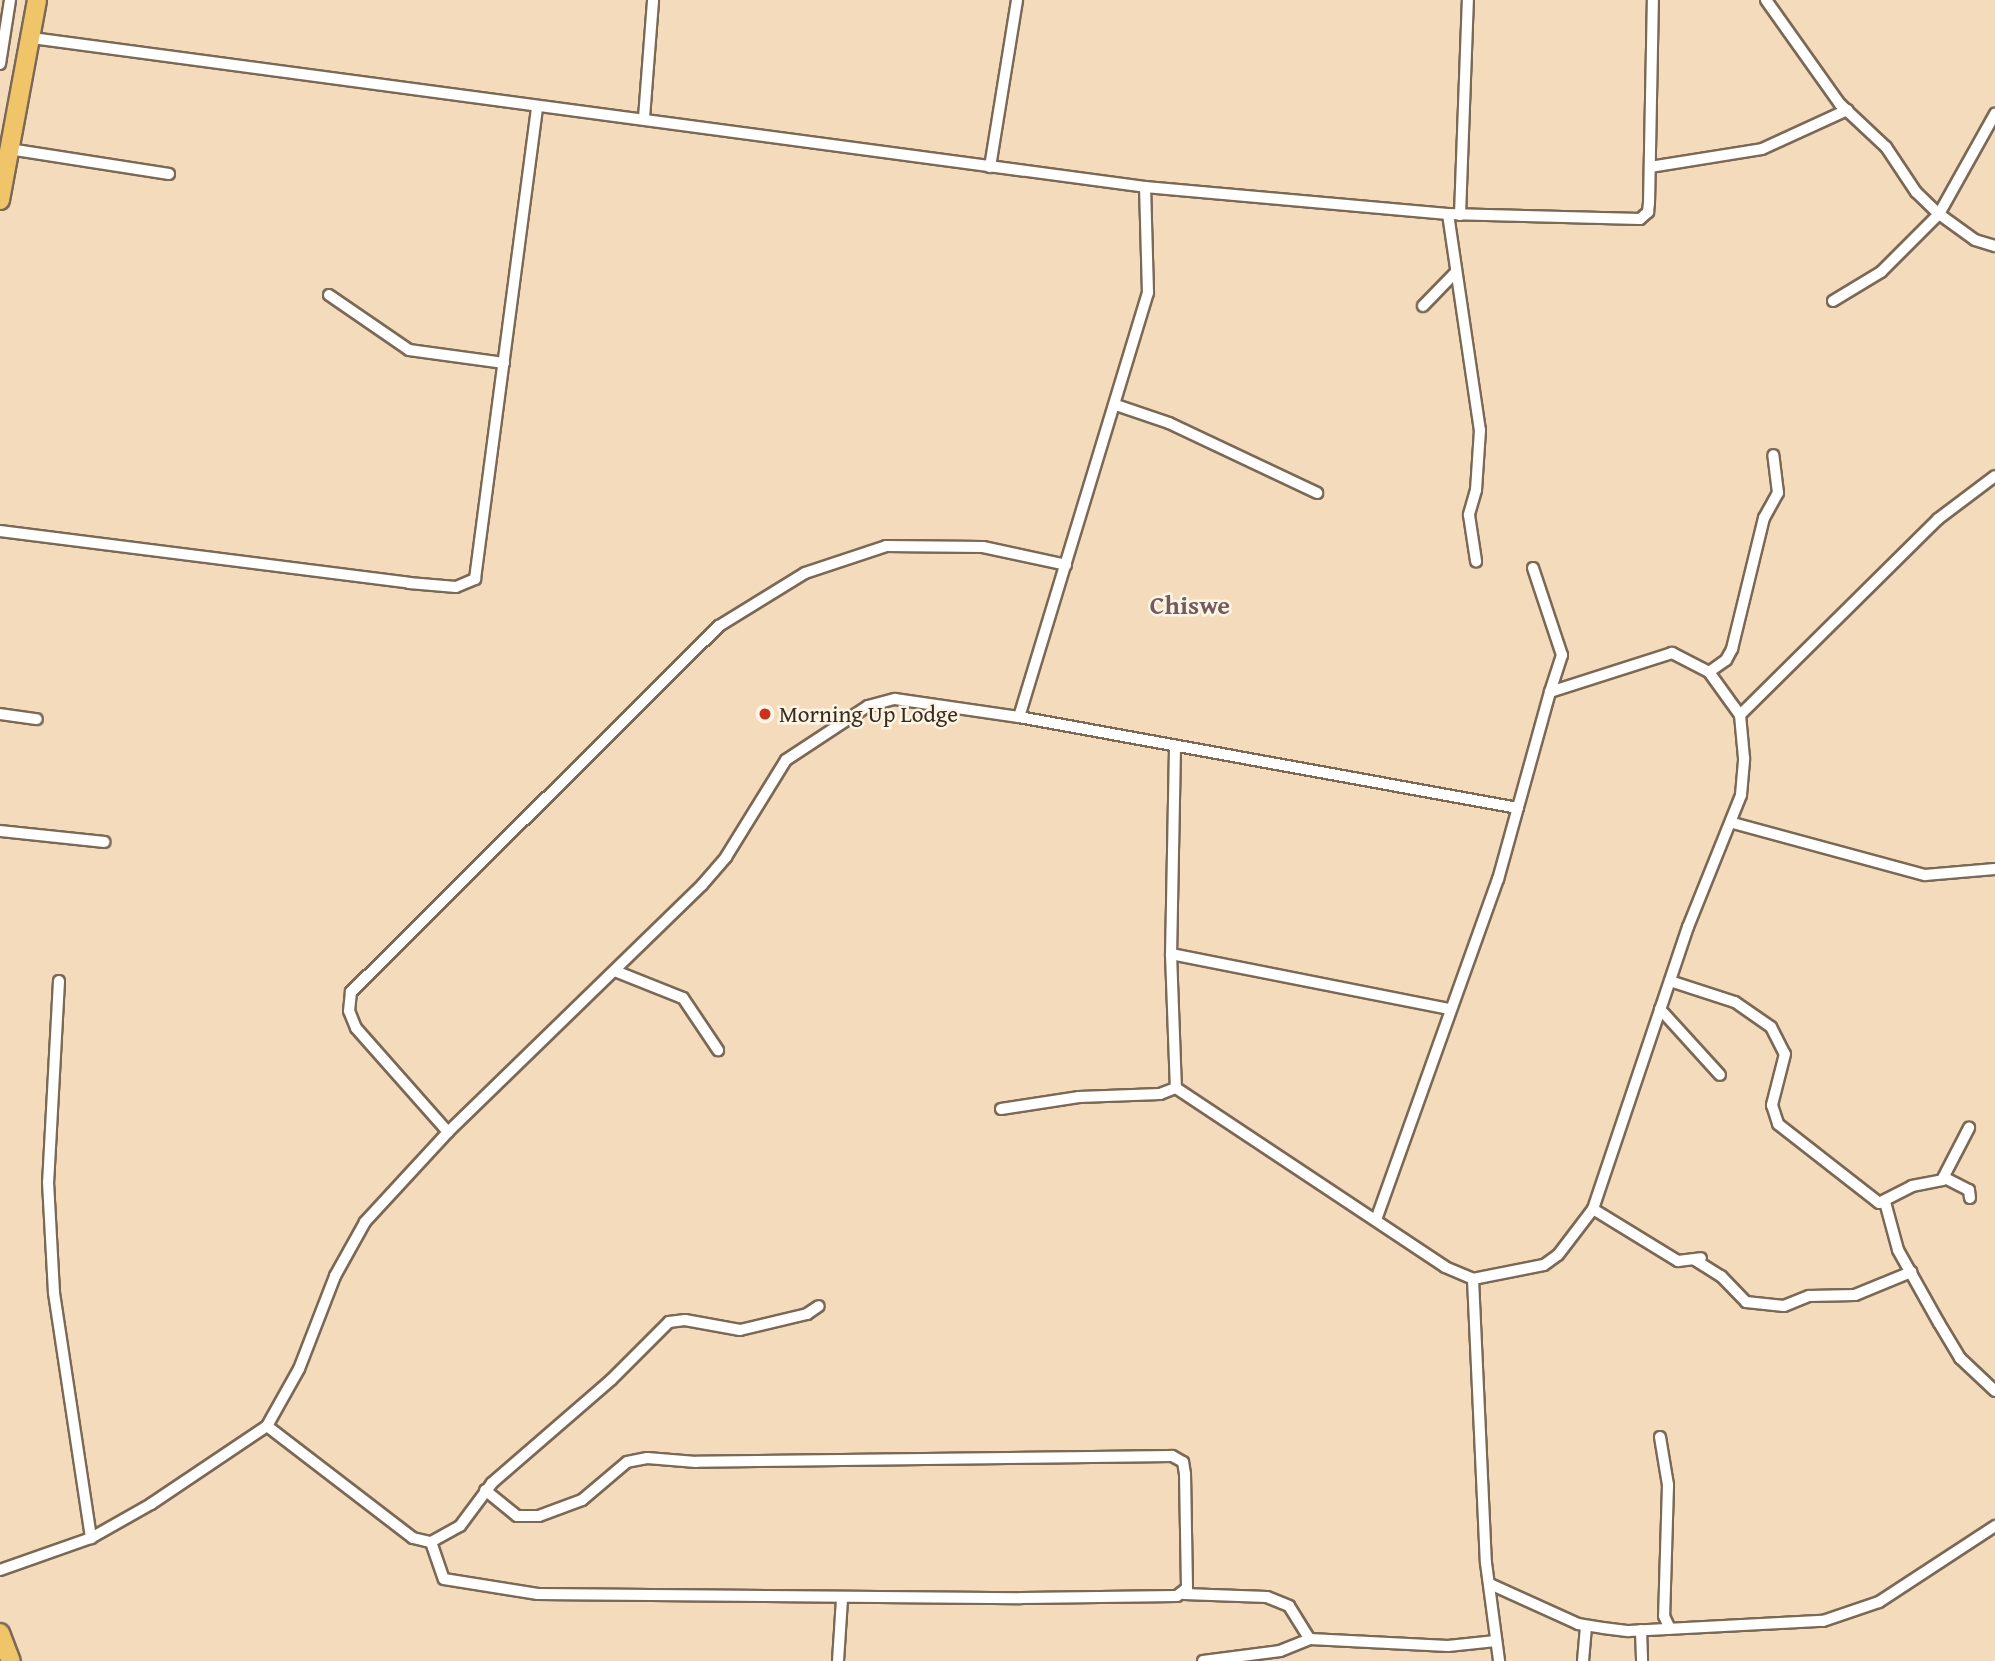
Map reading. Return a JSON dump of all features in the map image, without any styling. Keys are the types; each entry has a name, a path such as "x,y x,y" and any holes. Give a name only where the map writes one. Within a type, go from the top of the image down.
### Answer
{"highway":[{"path":"0,200 8,119 32,38 37,0"},
{"path":"0,1633 11,1661"}],"street":[{"path":"0,64 10,0"},
{"path":"644,118 653,0"},
{"path":"990,167 1017,0"},
{"path":"1468,0 1454,214 1455,273 1480,430 1476,491 1469,514 1476,561"},
{"path":"32,38 537,108 644,118 1145,187 1454,214 1640,219 1648,212 1653,0"},
{"path":"1766,0 1847,110 1886,147 1916,192 1939,214 1975,240 1995,246"},
{"path":"0,531 409,583 456,587 469,584 479,572 537,108"},
{"path":"1650,167 1762,149 1847,110"},
{"path":"1833,302 1881,272 1939,214 1995,114"},
{"path":"5,160 169,174"},
{"path":"1018,717 1116,405 1148,293 1145,187"},
{"path":"1423,306 1455,273"},
{"path":"329,295 409,350 504,363"},
{"path":"1116,405 1169,423 1317,492"},
{"path":"1709,673 1726,660 1732,649 1764,518 1778,493 1773,455"},
{"path":"1740,715 1938,519 1995,476"},
{"path":"448,1132 356,1028 349,1011 351,992 710,634 748,605 796,578 886,546 983,547 1066,565"},
{"path":"1376,1219 1449,1009 1498,879 1550,692 1561,662 1560,646 1533,568"},
{"path":"1175,1088 1445,1266 1473,1279 1544,1265 1558,1255 1594,1209 1670,981 1713,864 1733,823 1743,777 1740,715 1709,673 1672,653 1550,692"},
{"path":"0,1570 91,1538 151,1504 267,1426 299,1369 354,1239 448,1132 615,971 726,858 786,760 838,723 868,706 895,699 1018,717 1175,748 1518,807"},
{"path":"0,714 37,719"},
{"path":"1175,748 1171,954 1175,1088"},
{"path":"1733,823 1925,875 1995,869"},
{"path":"0,831 104,842"},
{"path":"1171,954 1449,1009"},
{"path":"615,971 683,998 718,1050"},
{"path":"59,981 49,1114 52,1265 63,1371 91,1538"},
{"path":"1670,981 1735,1002 1771,1027 1784,1054 1772,1105 1778,1124 1871,1199 1885,1202 1912,1186 1945,1178 1969,1190 1970,1199"},
{"path":"1660,1009 1720,1075"},
{"path":"1001,1109 1079,1097 1160,1094 1175,1088"},
{"path":"1945,1178 1969,1128"},
{"path":"1885,1202 1898,1250 1960,1359 1995,1391"},
{"path":"1594,1209 1678,1261 1699,1258 1721,1276 1745,1303 1784,1306 1809,1296 1855,1295 1911,1272"},
{"path":"1473,1279 1490,1584 1499,1661"},
{"path":"267,1426 413,1538 431,1542 460,1527 485,1490 611,1380 669,1322 685,1320 740,1330 807,1314 819,1306"},
{"path":"1660,1437 1668,1485 1664,1616 1670,1629"},
{"path":"485,1490 517,1516 538,1516 582,1500 627,1462 647,1458 696,1462 1172,1456 1183,1462 1185,1474 1184,1594"},
{"path":"1490,1584 1586,1626 1641,1630 1823,1621 1857,1612 1952,1558 1995,1526"},
{"path":"431,1542 444,1579 538,1594 577,1591 842,1598 1184,1594 1267,1597 1289,1606 1310,1639"},
{"path":"838,1661 842,1598"},
{"path":"1583,1661 1586,1626"},
{"path":"1641,1630 1642,1661"},
{"path":"1203,1661 1280,1651 1310,1639 1448,1646 1496,1641"}],"place":[{"name":"Morning Up Lodge","path":"765,714"}],"district":[{"name":"Chiswe","path":"1190,605"}]}
